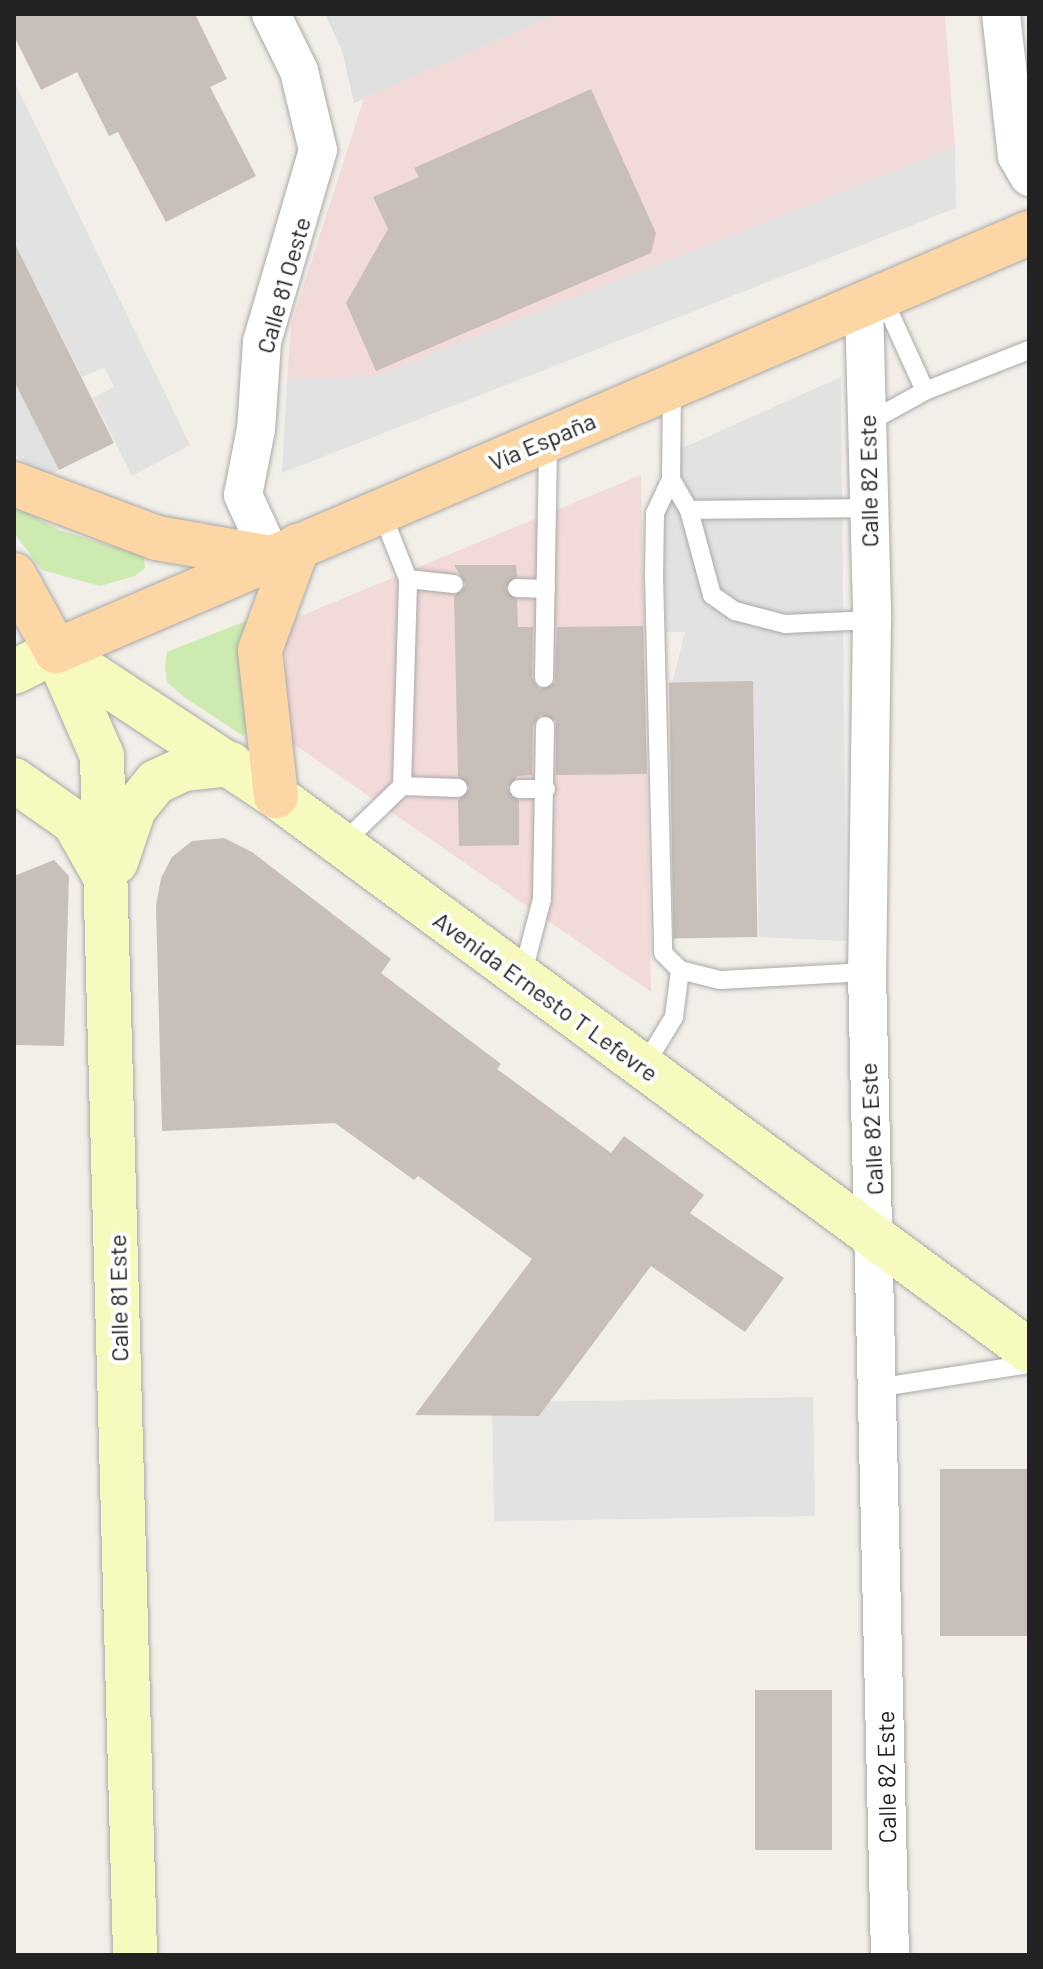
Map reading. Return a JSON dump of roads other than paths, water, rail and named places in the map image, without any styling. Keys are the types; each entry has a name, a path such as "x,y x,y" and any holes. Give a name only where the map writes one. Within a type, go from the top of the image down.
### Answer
{"main road":[{"name":"Vía España","path":"56,651 1029,233"},
{"path":"14,484 157,538 285,552 260,650 276,796"},
{"path":"14,575 56,651"},
{"path":"14,615 56,651"},
{"path":"14,672 56,651"},
{"name":"Avenida Ernesto T Lefevre","path":"56,651 276,796 877,1242 1029,1351"},
{"name":"Calle 81 Este","path":"56,651 102,756 135,1955"},
{"path":"107,880 134,809 156,782 184,769 231,764"},
{"path":"14,780 74,822 107,880"}],"street":[{"name":"Calle 81 Oeste","path":"271,14 299,71 318,150 262,342 256,429 243,495 285,552"},
{"path":"1001,14 1017,156 1029,177"},
{"name":"Calle 82 Este","path":"873,300 867,423 872,620 867,972 877,1242 876,1388 890,1955"}],"lane":[{"path":"873,300 925,391"},
{"path":"867,423 925,391 1029,350"},
{"path":"672,385 671,479 655,513 654,575 663,953 680,970 720,980 867,972"},
{"path":"544,678 548,439"},
{"path":"671,479 689,510 703,574 712,595 735,611 785,624 872,620"},
{"path":"689,510 869,508"},
{"path":"341,845 402,786 408,579 381,510"},
{"path":"408,579 454,584"},
{"path":"517,588 546,589"},
{"path":"522,979 542,899 545,726"},
{"path":"402,786 458,788"},
{"path":"519,789 546,789"},
{"path":"643,1068 674,1017 680,970"},
{"path":"876,1388 1029,1364"}]}
